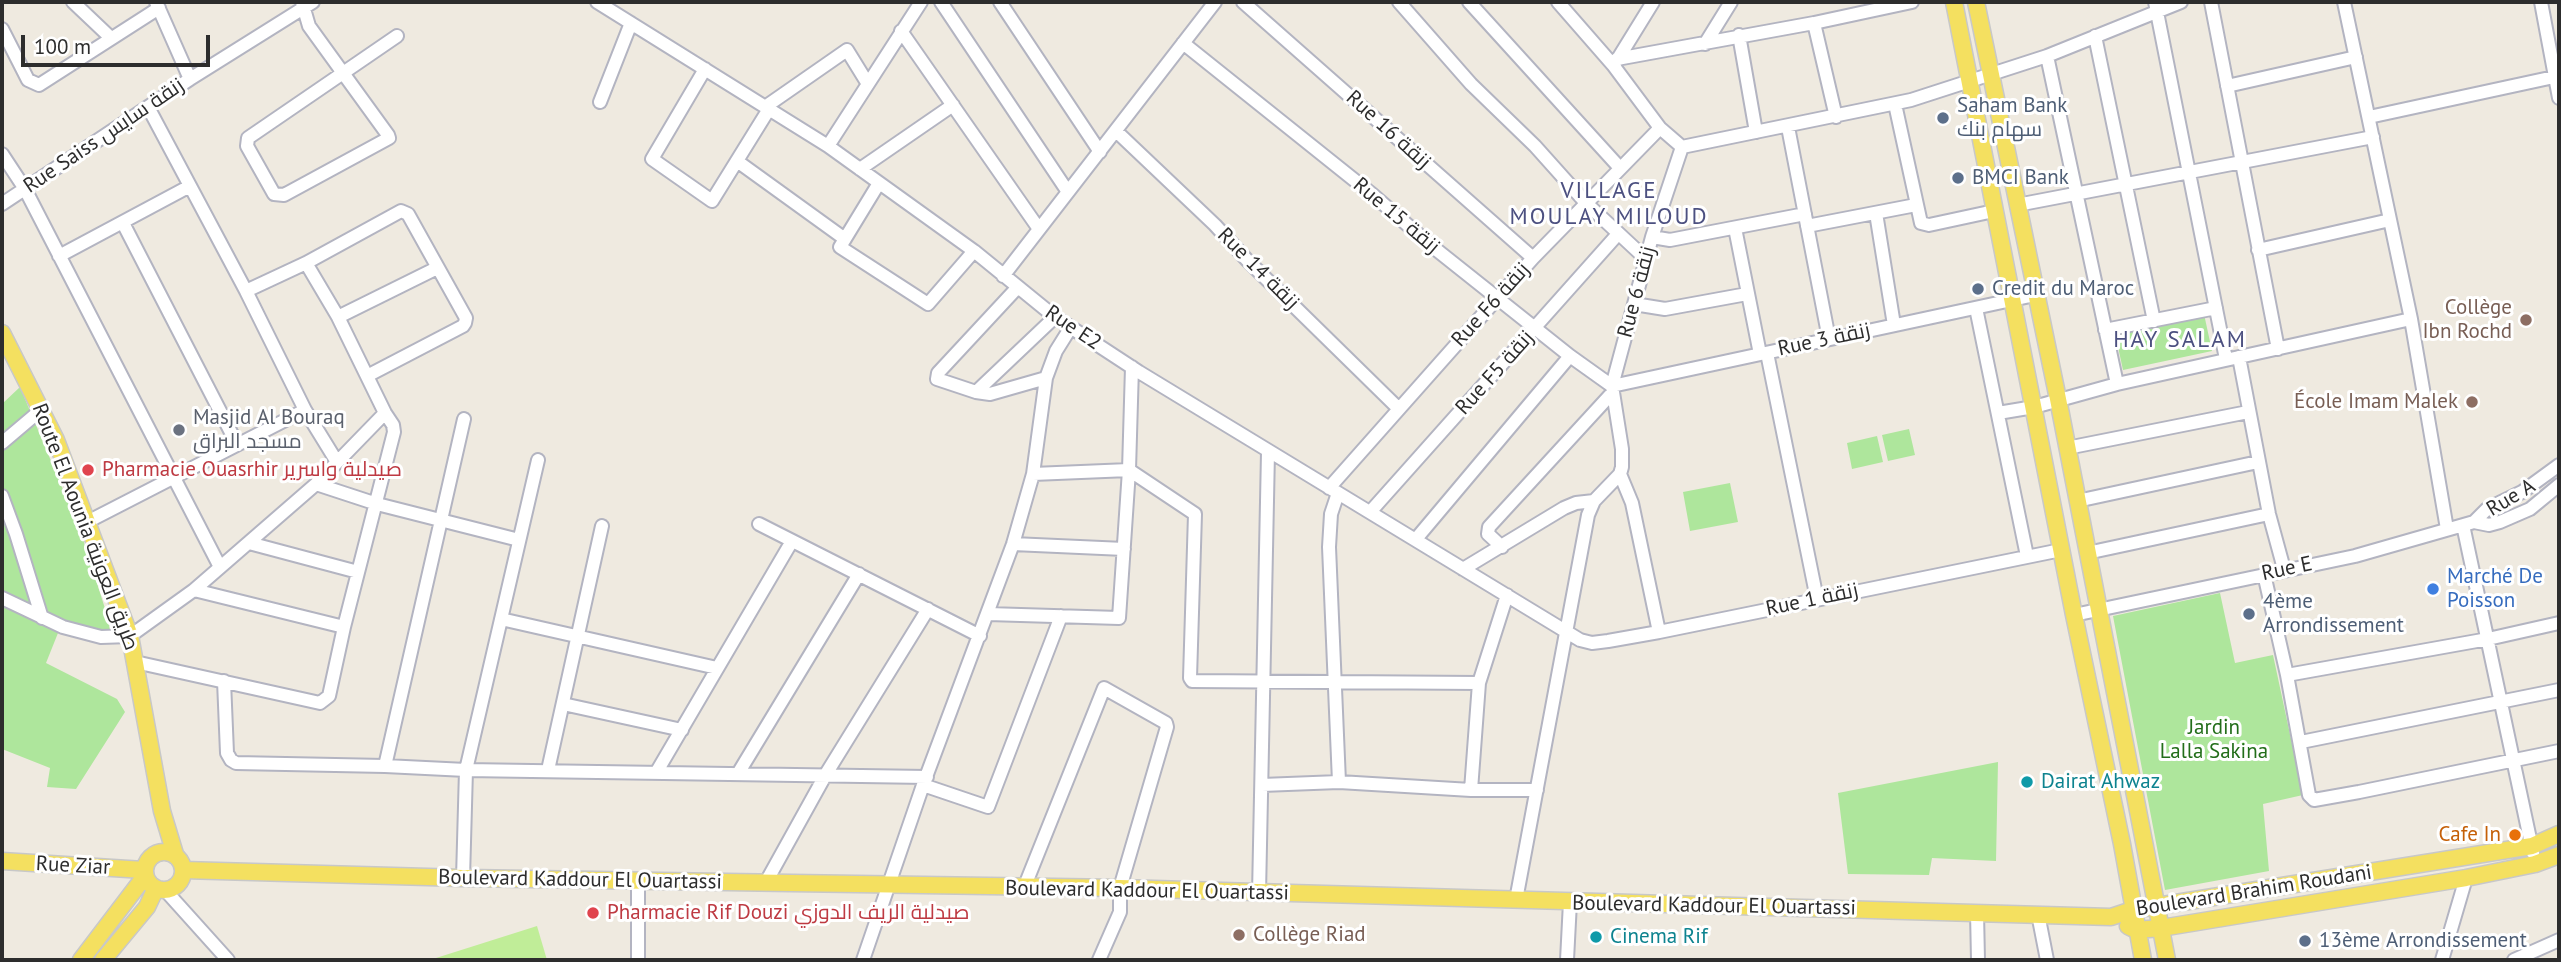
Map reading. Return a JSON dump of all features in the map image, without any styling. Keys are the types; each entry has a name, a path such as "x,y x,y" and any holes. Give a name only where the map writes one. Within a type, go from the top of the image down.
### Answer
{"main road":[{"path":"1954,2 2143,960"},
{"path":"1976,2 2058,399 2167,960"},
{"name":"Route El Aounia طريق العونية","path":"2,333 57,440 130,636 162,811 175,855"},
{"name":"Route El Aounia طريق العونية","path":"154,854 162,811"},
{"name":"Boulevard Brahim Roudani","path":"2111,917 2132,910 2532,846 2559,834"},
{"path":"103,960 147,907 153,881 149,858 154,854 167,852 175,855 183,870 178,883 153,881"},
{"name":"Boulevard Brahim Roudani","path":"2111,917 2136,930 2161,928 2466,878 2535,864 2559,855"},
{"name":"Rue Ziar","path":"2,862 153,881"},
{"name":"Boulevard Kaddour El Ouartassi","path":"183,870 765,884 1120,888 2111,917"},
{"path":"81,960 153,881"},
{"path":"2280,888 2280,908"}],"street":[{"path":"73,2 111,38"},
{"name":"Rue E2","path":"597,2 828,146 974,251 1055,317 1268,452 1371,511 1565,631"},
{"path":"828,146 921,2"},
{"path":"941,2 1068,192"},
{"path":"1000,2 1100,152"},
{"path":"1003,276 1215,2"},
{"name":"Rue 16 زنقة","path":"1243,2 1533,258"},
{"path":"1399,2 1471,84 1535,146 1586,203 1645,258"},
{"path":"1469,2 1620,168"},
{"path":"1615,62 1653,2"},
{"path":"1705,44 1731,2"},
{"path":"1859,2 1875,7"},
{"path":"1615,62 1739,35 1814,23 1875,7 1912,2"},
{"path":"1566,5 1615,62 1660,128 1682,147 1836,117 1946,90 2047,56 2156,7 2181,2"},
{"path":"2211,2 2278,349"},
{"path":"2344,2 2411,319 2447,529"},
{"path":"2541,2 2559,95"},
{"path":"307,4 309,26 343,73 388,135 389,139 284,195 274,194 247,146 248,138 343,73 397,36"},
{"name":"Rue Saiss زنقة سايس","path":"2,204 307,4"},
{"path":"2,29 28,80 39,85 158,5 190,79"},
{"path":"2156,7 2216,308 2248,412 2269,514 2284,569"},
{"path":"600,102 631,23"},
{"path":"1814,23 1836,117"},
{"path":"901,31 1040,229"},
{"path":"1739,35 1756,132"},
{"path":"2095,36 2154,321"},
{"name":"Rue 15 زنقة","path":"1183,43 1612,389"},
{"path":"705,69 653,160 713,201 767,108 846,50 868,84"},
{"path":"2047,56 2117,384"},
{"path":"2227,86 2356,57"},
{"path":"2369,117 2556,74"},
{"path":"1895,104 1921,223 1926,225 1994,211"},
{"path":"860,169 953,105"},
{"path":"148,107 246,291 305,410 337,462"},
{"path":"1788,127 1829,339"},
{"name":"Rue F6 زنقة","path":"1334,490 1398,408 1496,298 1660,128"},
{"name":"Rue 14 زنقة","path":"1116,131 1215,225 1247,260 1398,408"},
{"path":"2017,205 2373,136"},
{"name":"Rue 6 زنقة","path":"1620,474 1622,449 1612,389 1645,258 1682,147"},
{"path":"2,154 25,189 220,567"},
{"path":"737,161 845,239"},
{"path":"879,183 840,247 928,304 974,251"},
{"path":"59,256 190,186"},
{"path":"1652,237 1670,240 1735,228 1875,213 1916,205"},
{"path":"246,291 306,263 401,211 408,214 466,318 463,326 367,376"},
{"path":"1875,213 1894,325"},
{"path":"2258,250 2390,220"},
{"path":"123,223 237,444"},
{"path":"1735,228 1817,599"},
{"name":"Rue F5 زنقة","path":"1371,511 1618,234"},
{"path":"135,662 320,703 330,696 344,627 394,432 393,425 338,317 306,263"},
{"path":"338,317 437,268"},
{"path":"1017,288 938,373 937,379 976,392 994,393 1046,378"},
{"path":"1633,304 1665,309 1748,294"},
{"name":"Rue 3 زنقة","path":"1612,389 1763,353 2035,295"},
{"path":"1976,308 2027,556"},
{"path":"2105,330 2216,308"},
{"path":"976,392 1055,317"},
{"path":"1998,413 2034,407 2117,384 2411,319"},
{"path":"863,960 925,781 1013,544 1033,474 1046,378 1056,351 1071,327"},
{"path":"1416,539 1570,356"},
{"path":"988,614 1119,619 1129,470 1132,367"},
{"path":"1502,547 1488,534 1489,527 1612,389"},
{"path":"2,443 42,409"},
{"path":"87,522 305,410"},
{"path":"2067,449 2248,412"},
{"path":"2,598 42,618 101,637 130,636 194,590 249,543 316,484 385,413"},
{"path":"385,766 464,419"},
{"path":"1259,894 1268,452"},
{"path":"463,878 467,771 538,460"},
{"path":"2077,501 2258,462"},
{"name":"Rue A","path":"2468,523 2487,509 2522,492 2559,465"},
{"path":"1033,474 1129,470 1195,515 1191,680 1479,683"},
{"path":"1516,900 1588,515 1594,501 1620,474 1632,503 1659,632"},
{"path":"316,484 377,504 519,540"},
{"name":"Rue A","path":"2468,523 2489,525 2500,522 2530,509 2559,485"},
{"path":"1334,490 1329,529 1339,782"},
{"path":"2,496 42,618"},
{"path":"1463,569 1564,508 1576,503 1594,501"},
{"path":"2087,553 2269,514"},
{"path":"2468,523 2488,639 2535,864"},
{"name":"Rue E","path":"2074,615 2355,556 2468,523"},
{"path":"759,524 980,636"},
{"path":"548,770 603,526"},
{"path":"656,773 792,541"},
{"path":"249,543 359,572"},
{"path":"1013,544 1124,549"},
{"name":"Rue 1 زنقة","path":"1565,631 1580,640 1592,643 1659,632 2062,550"},
{"path":"739,772 859,574"},
{"path":"2264,574 2301,742 2309,795 2318,800 2559,751"},
{"path":"194,590 344,627"},
{"path":"1471,790 1479,683 1507,595"},
{"path":"765,884 826,774 928,609"},
{"path":"224,681 228,753 236,763 385,766 467,771 826,774 925,781 988,807 1061,616"},
{"path":"501,619 717,668"},
{"path":"2287,675 2488,639 2559,623"},
{"path":"1024,888 1105,688 1167,724 1120,888 1120,912 1099,960"},
{"path":"2301,742 2559,690"},
{"path":"563,704 681,730"},
{"path":"1262,785 1339,782 1471,790 1537,790"},
{"path":"2445,959 2466,878"},
{"path":"153,881 228,960"},
{"path":"638,881 638,960"},
{"path":"1567,960 1570,902"},
{"path":"1977,912 1978,960"},
{"path":"2038,914 2048,960"},
{"path":"2514,960 2559,940"}],"green space":[{"path":"2204,314 2212,351 2123,370 2115,333"},
{"path":"20,387 80,530 109,621 110,636 60,628 46,663 117,699 125,712 76,789 47,787 50,768 2,749 2,404"},
{"path":"1909,429 1915,455 1888,461 1882,435"},
{"path":"1877,436 1883,462 1852,469 1847,443"},
{"path":"1730,483 1738,522 1690,531 1683,492"},
{"name":"Jardin Lalla Sakina","path":"2220,593 2235,663 2273,655 2303,795 2263,804 2269,871 2165,890 2113,616"},
{"path":"1998,762 1996,861 1932,858 1929,875 1848,874 1838,793"},
{"path":"537,926 547,960 436,958"}],"place":[{"name":"Saham Bank سهام بنك","path":"1943,118"},
{"name":"BMCI Bank","path":"1958,178"},
{"name":"Credit du Maroc","path":"1978,289"},
{"name":"Collège Ibn Rochd","path":"2526,320"},
{"name":"École Imam Malek","path":"2472,402"},
{"name":"Masjid Al Bouraq مسجد البراق","path":"179,430"},
{"name":"Pharmacie Ouasrhir صيدلية واسرير","path":"88,470"},
{"name":"Marché De Poisson","path":"2433,589"},
{"name":"4ème Arrondissement","path":"2249,614"},
{"name":"Dairat Ahwaz","path":"2027,782"},
{"name":"Cafe In","path":"2515,835"},
{"name":"Pharmacie Rif Douzi صيدلية الريف الدوزي","path":"593,913"},
{"name":"Collège Riad","path":"1239,935"},
{"name":"Cinema Rif","path":"1596,937"},
{"name":"13ème Arrondissement","path":"2305,941"}],"district":[{"name":"VILLAGE MOULAY MILOUD","path":"1609,204"},
{"name":"HAY SALAM","path":"2180,340"}]}
